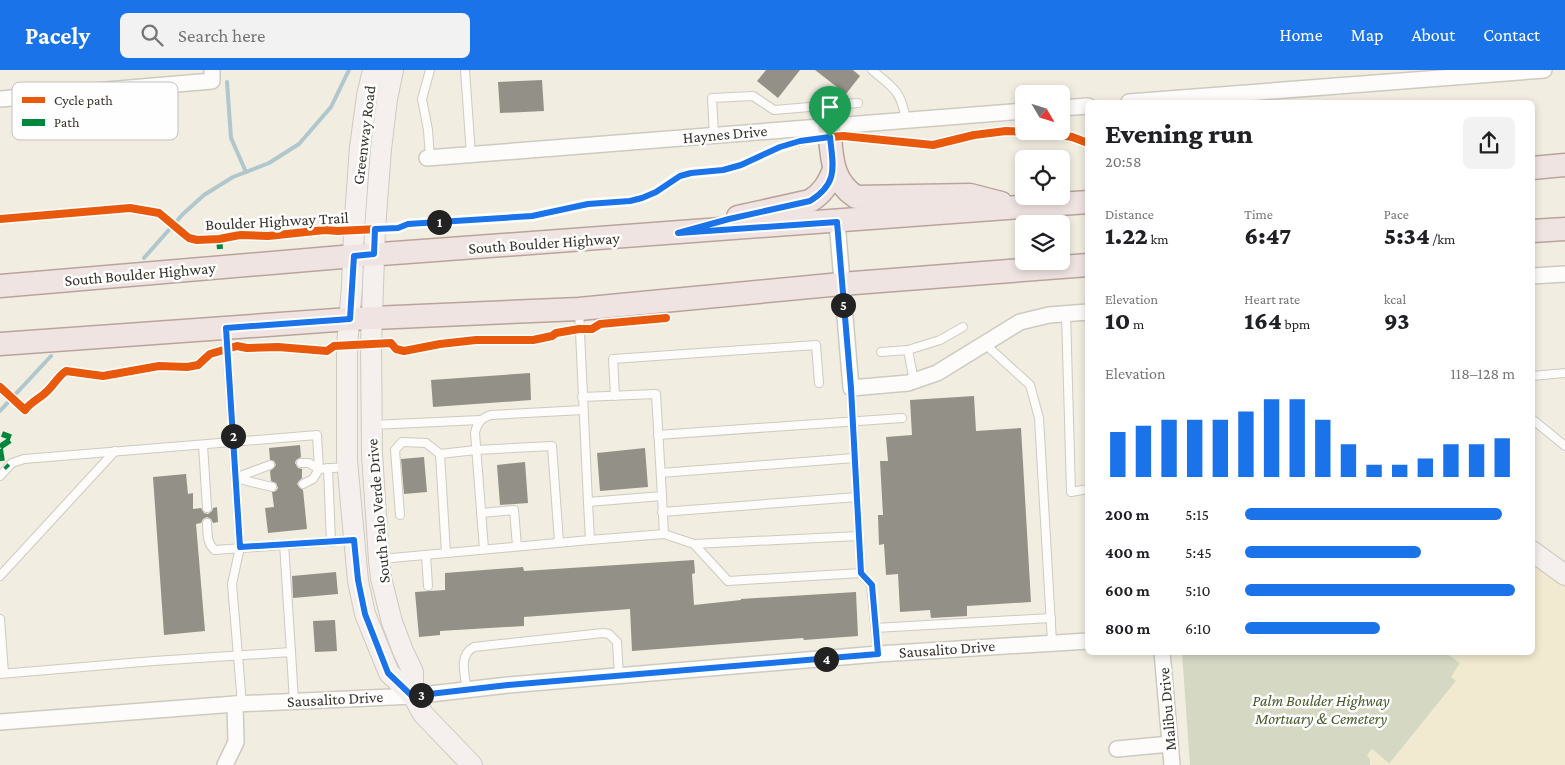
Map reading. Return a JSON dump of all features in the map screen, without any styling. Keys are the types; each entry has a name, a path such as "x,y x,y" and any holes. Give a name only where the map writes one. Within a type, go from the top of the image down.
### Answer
{"main road":[{"path":"829,126 834,170 846,191 856,197 970,195 1017,208"},
{"path":"1535,168 1565,165"},
{"path":"678,233 729,219 810,201 820,195 834,170"},
{"name":"South Boulder Highway","path":"0,286 364,255 837,222 1085,202"},
{"path":"1535,231 1565,229"},
{"path":"0,344 361,318 579,309 841,284 1085,265"}],"street":[{"name":"Greenway Road","path":"364,255 354,231 360,147 367,96 373,70"},
{"name":"Greenway Road","path":"361,318 364,255 393,70"},
{"path":"1152,100 1460,73 1544,70"},
{"path":"150,82 212,75"},
{"path":"1070,107 1085,106"},
{"name":"Haynes Drive","path":"428,158 1015,112"},
{"path":"837,222 851,388 908,383 937,373 1020,322 1049,315 1085,312"},
{"path":"1535,276 1565,274"},
{"name":"South Palo Verde Drive","path":"361,318 372,425 378,560 392,622 413,672 412,696"},
{"name":"South Palo Verde Drive","path":"361,318 348,346 348,468 355,549 365,614 388,673 412,696"},
{"path":"355,549 378,560"},
{"path":"1535,553 1565,575"},
{"name":"Sausalito Drive","path":"0,722 238,704 412,696 878,654 1085,641"},
{"name":"Malibu Drive","path":"1162,655 1172,765"},
{"path":"412,696 423,714 472,765"},
{"path":"226,765 236,742 238,704"},
{"path":"1118,749 1170,744"}],"lane":[{"path":"428,158 428,130 422,98 430,70"},
{"path":"465,70 472,155"},
{"path":"872,70 897,92 903,102 906,120"},
{"path":"714,135 712,98 753,96 774,110 858,103"},
{"path":"579,309 590,540"},
{"path":"1066,313 1071,492 1085,490"},
{"path":"881,352 908,350 940,340 963,327"},
{"path":"226,328 240,547 232,584 238,704"},
{"path":"985,344 1030,385 1039,418 1052,642"},
{"path":"615,396 613,359 816,345 819,383"},
{"path":"908,350 914,381"},
{"path":"1535,376 1565,373"},
{"path":"851,388 861,573 872,585 878,654"},
{"path":"582,397 656,394 664,534"},
{"path":"372,425 480,420 491,415 583,410"},
{"path":"658,435 902,418"},
{"path":"480,420 475,433 484,549"},
{"path":"1535,421 1565,446"},
{"path":"0,476 12,463 24,459 317,436 319,469 313,480 303,484"},
{"path":"400,516 395,450 402,442 426,443 440,454 552,446 559,542"},
{"path":"203,445 207,508"},
{"path":"0,576 115,451"},
{"path":"440,454 446,552"},
{"path":"660,473 854,458"},
{"path":"301,463 309,463 319,469 348,468"},
{"path":"235,478 270,465"},
{"path":"328,468 331,542"},
{"path":"235,478 272,487"},
{"path":"588,502 662,496"},
{"path":"662,512 857,497"},
{"path":"481,513 514,510 518,546"},
{"path":"207,523 208,542 215,550 331,542 355,549"},
{"path":"378,560 446,552 664,534 694,544 859,536"},
{"path":"284,544 294,702"},
{"path":"694,544 728,581 861,573"},
{"path":"426,554 428,586"},
{"path":"875,628 1051,618"},
{"path":"0,619 2,674 154,660 290,652"},
{"path":"467,690 463,658 474,647 602,633 609,634 617,642 619,677"}],"green space":[{"name":"Palm Boulder Highway Mortuary & Cemetery","path":"1182,655 1450,655 1460,663 1457,669 1456,681 1389,764 1370,758 1370,765 1190,765"}],"sand":[{"path":"1535,552 1565,575 1565,765 1370,765 1371,761 1367,755 1372,749 1390,764 1456,681 1451,677 1460,663 1449,655 1535,655"}],"building":[{"path":"766,70 800,70 778,98 757,81"},
{"path":"815,70 853,70 860,76 846,94"},
{"path":"542,80 544,111 500,113 498,82"},
{"path":"530,373 531,400 433,407 431,380"},
{"path":"974,396 976,431 1021,428 1031,602 967,606 967,616 931,618 930,610 900,612 898,574 886,575 884,544 879,545 878,515 883,515 880,461 888,461 886,437 912,435 910,400"},
{"path":"300,445 301,457 295,463 298,468 302,469 302,478 297,484 303,490 307,529 268,533 265,508 274,507 272,492 278,488 276,483 271,481 270,471 276,465 274,461 270,460 269,448"},
{"path":"645,448 648,487 600,491 597,453"},
{"path":"424,457 427,492 404,494 401,459"},
{"path":"525,462 528,503 500,505 497,465"},
{"path":"186,474 188,494 193,493 193,509 201,508 204,513 208,514 213,508 217,507 218,522 213,523 207,517 201,523 196,524 205,631 164,635 153,477"},
{"path":"694,560 695,573 692,574 694,605 741,599 856,592 858,636 804,640 803,638 632,651 630,609 524,617 524,626 440,631 440,635 419,637 415,592 445,590 445,573 523,567 524,571"},
{"path":"336,572 338,594 293,598 292,576"},
{"path":"335,620 337,651 315,652 313,621"}],"waterway":[{"path":"144,258 183,214 204,195 233,177 269,163 299,144 331,107 349,70"},
{"path":"227,82 231,138 246,172"},
{"path":"0,411 51,356"}],"marked path":[{"path":"219,239 220,249"},
{"path":"0,447 13,438 2,434"},
{"path":"0,449 2,462 8,468"}],"cycle path":[{"name":"Boulder Highway Trail","path":"0,219 130,208 159,213 189,238 197,240 219,239 240,235 268,236 325,230 398,228 408,224 532,216 588,204 630,201 656,192 680,175 723,170 741,165 780,147 813,139 843,136 933,145 974,135 1006,131 1049,133 1072,137 1085,142"},
{"path":"0,387 25,410 66,371 103,376 159,366 187,367 198,365 210,354 237,346 327,351 334,346 391,343 396,349 404,351 476,340 533,340 552,336 556,333 592,329 600,324 666,318"}],"route":[{"path":"830,137 834,170 820,195 810,201 793,206 729,219 678,233 837,222 851,388 861,573 872,585 878,654 508,685 412,696 388,673 365,614 358,580 354,540 240,547 226,328 350,319 354,256 374,254 375,229 398,228 408,224 532,216 588,204 630,201 656,192 680,176 723,170 741,165 780,147 800,141 830,137"}]}
